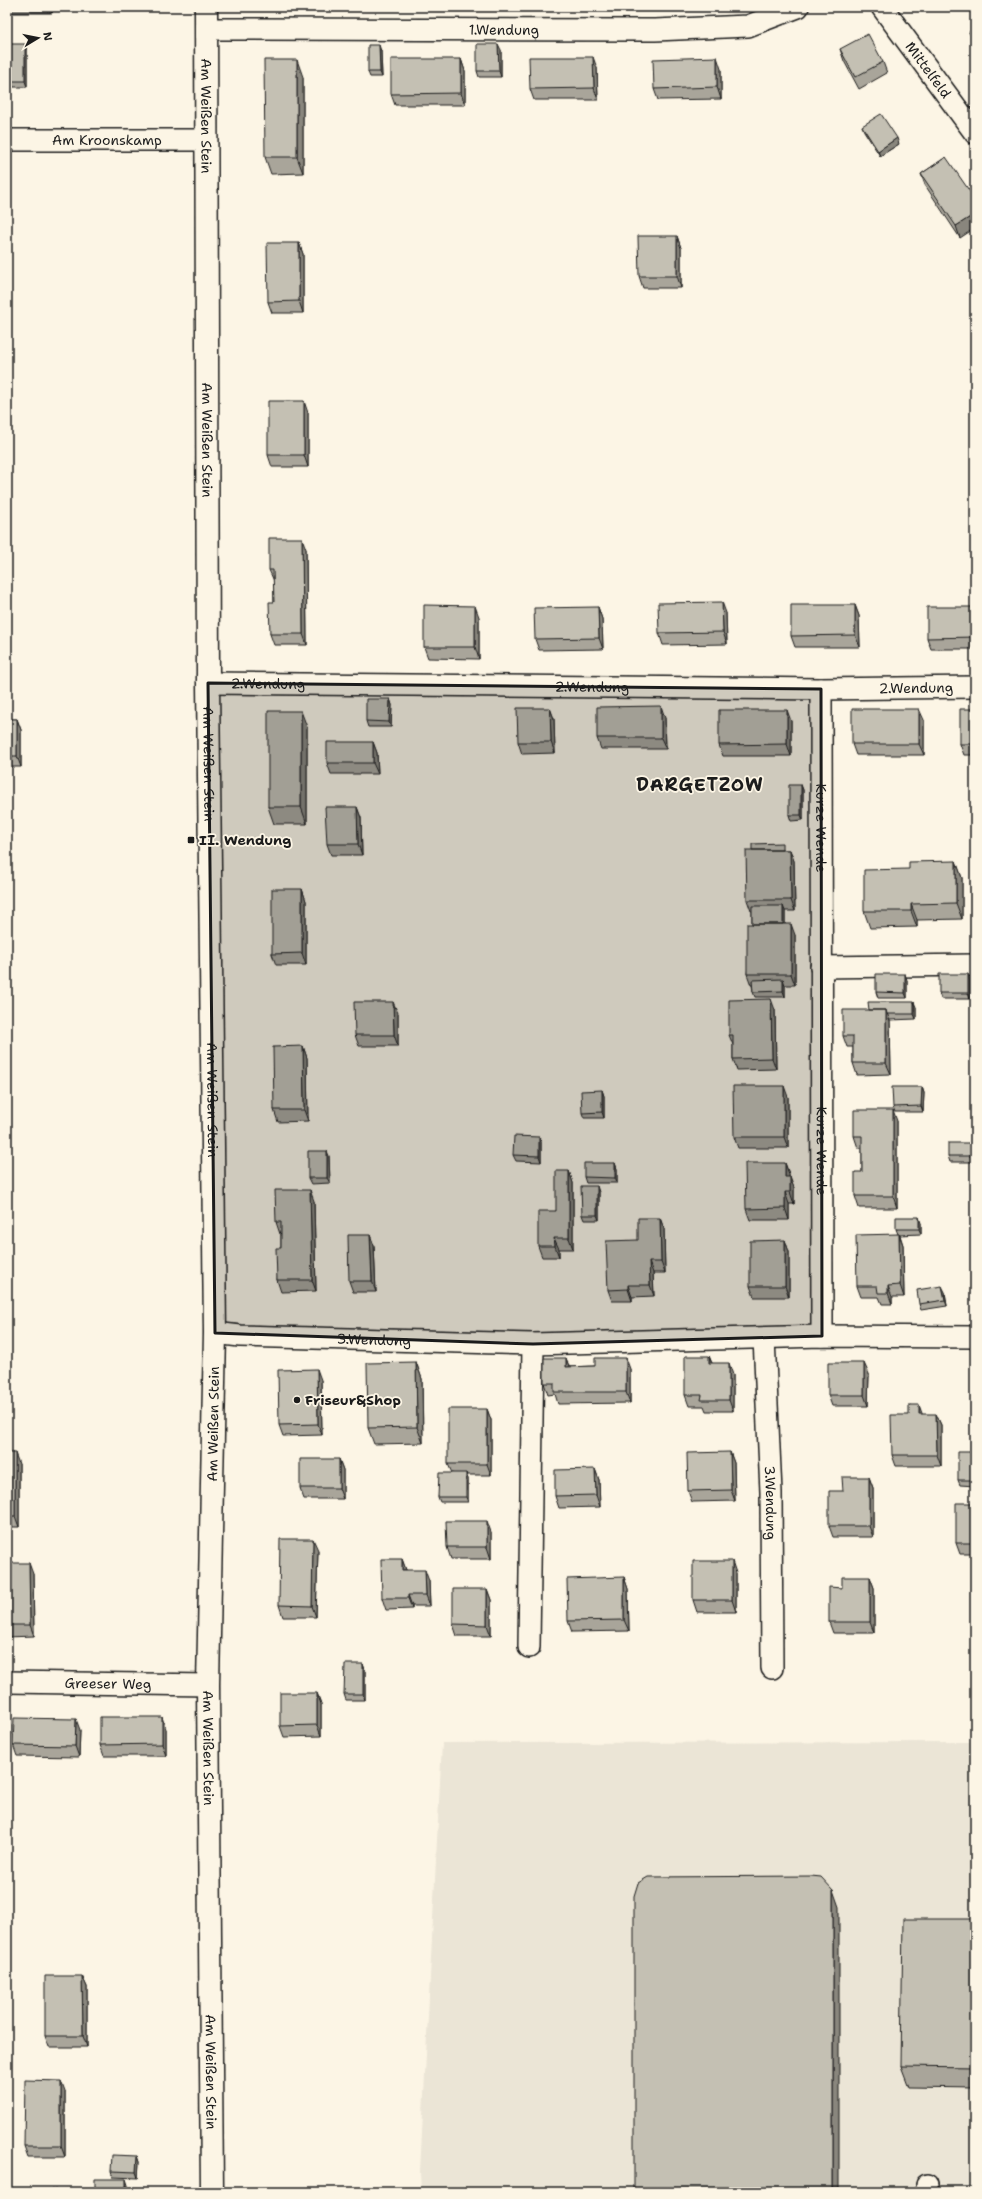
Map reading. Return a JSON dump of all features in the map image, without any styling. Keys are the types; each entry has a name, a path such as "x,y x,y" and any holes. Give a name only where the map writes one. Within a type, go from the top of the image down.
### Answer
{"street":[{"name":"Am Weißen Stein","path":"206,7 208,682 215,1332 208,1685 212,2192"},
{"name":"1.Wendung","path":"206,29 655,30 748,26 798,7"},
{"name":"Mittelfeld","path":"882,7 975,133"},
{"name":"Am Kroonskamp","path":"7,140 206,140"},
{"name":"2.Wendung","path":"208,682 821,689 975,687"},
{"name":"Kurze Wende","path":"821,689 822,1336"},
{"path":"821,967 975,965"},
{"name":"3.Wendung","path":"215,1332 248,1336 533,1344 822,1336 975,1336"},
{"name":"3.Wendung","path":"764,1338 771,1492 772,1668"},
{"path":"529,1647 533,1344"},
{"name":"Greeser Weg","path":"7,1682 208,1685"}],"highlighted area":[{"path":"208,683 821,689 822,1336 533,1344 215,1333"}],"shaded area":[{"path":"975,1742 975,2192 421,2192 420,2172 442,1743"}],"building":[{"path":"975,28 975,40 969,32"},
{"path":"868,34 883,62 855,77 840,49"},
{"path":"7,44 25,44 25,81 7,81"},
{"path":"477,44 498,44 499,71 477,71"},
{"path":"368,45 379,45 380,72 368,72"},
{"path":"529,57 593,57 594,88 530,89"},
{"path":"717,57 717,87 654,89 653,59"},
{"path":"391,59 461,59 461,93 391,94"},
{"path":"264,60 297,60 297,157 265,157"},
{"path":"881,114 897,138 878,151 862,126"},
{"path":"946,157 975,199 975,214 956,226 921,174"},
{"path":"638,236 677,236 677,276 639,276"},
{"path":"267,243 299,243 299,301 268,302"},
{"path":"268,401 304,401 304,455 268,455"},
{"path":"269,538 302,538 303,634 270,634 269,602 274,602 273,570 269,570"},
{"path":"722,602 723,632 659,633 658,603"},
{"path":"424,605 475,606 475,647 424,647"},
{"path":"791,605 855,605 855,635 791,636"},
{"path":"598,607 599,638 535,639 534,608"},
{"path":"927,607 975,607 975,637 927,638"},
{"path":"366,699 390,699 389,722 366,721"},
{"path":"661,706 661,738 597,738 597,707"},
{"path":"517,708 550,708 551,742 518,742"},
{"path":"852,709 919,709 919,744 852,744"},
{"path":"960,709 975,709 975,744 960,744"},
{"path":"719,710 787,710 787,744 719,745"},
{"path":"268,711 301,711 301,807 268,807"},
{"path":"7,719 17,719 17,756 7,756"},
{"path":"327,742 373,742 373,763 327,763"},
{"path":"789,785 801,785 801,815 789,815"},
{"path":"325,807 357,807 358,844 327,844"},
{"path":"782,843 782,850 752,850 752,844"},
{"path":"746,850 790,850 791,900 747,900"},
{"path":"956,861 956,903 911,904 911,911 864,911 864,870 909,869 909,862"},
{"path":"272,889 302,889 302,953 272,954"},
{"path":"752,906 783,906 783,924 752,924"},
{"path":"747,924 791,924 791,974 747,974"},
{"path":"876,974 905,974 905,993 876,992"},
{"path":"939,974 968,974 968,993 939,993"},
{"path":"783,979 783,991 753,992 752,980"},
{"path":"771,999 772,1058 733,1059 733,1035 729,1035 729,1000"},
{"path":"354,1002 393,1002 394,1035 355,1035"},
{"path":"868,1002 914,1002 914,1014 887,1014 886,1010 869,1010"},
{"path":"843,1010 886,1010 886,1063 853,1063 853,1036 843,1036"},
{"path":"303,1046 304,1110 274,1110 273,1047"},
{"path":"733,1086 784,1086 784,1137 734,1137"},
{"path":"892,1087 922,1087 921,1106 893,1107"},
{"path":"602,1090 602,1112 582,1113 581,1091"},
{"path":"854,1110 893,1110 893,1196 855,1196 855,1172 862,1172 862,1136 854,1136"},
{"path":"514,1136 539,1137 539,1156 513,1155"},
{"path":"948,1143 975,1143 975,1156 948,1156"},
{"path":"308,1151 327,1151 327,1178 308,1178"},
{"path":"584,1163 615,1163 615,1178 584,1177"},
{"path":"745,1163 785,1163 785,1177 790,1177 790,1192 785,1192 785,1208 746,1209"},
{"path":"556,1171 569,1171 569,1238 554,1238 555,1246 538,1246 538,1211 556,1211"},
{"path":"581,1186 597,1186 597,1215 582,1215"},
{"path":"275,1190 310,1190 312,1280 277,1280 276,1248 281,1248 281,1222 276,1222"},
{"path":"896,1217 919,1217 919,1229 896,1229"},
{"path":"638,1218 660,1218 661,1262 649,1262 650,1285 628,1285 628,1289 608,1290 606,1241 638,1240"},
{"path":"899,1234 900,1285 888,1286 888,1293 878,1293 877,1286 857,1286 856,1235"},
{"path":"348,1235 370,1235 372,1281 349,1281"},
{"path":"972,1235 975,1235 975,1281 972,1281"},
{"path":"785,1240 785,1286 750,1286 750,1241"},
{"path":"942,1286 945,1300 919,1304 917,1290"},
{"path":"685,1356 709,1356 709,1363 729,1363 729,1400 701,1400 702,1395 685,1395"},
{"path":"544,1358 566,1358 566,1367 595,1366 595,1358 626,1358 626,1392 554,1392 554,1383 544,1383"},
{"path":"416,1362 417,1427 368,1428 367,1363"},
{"path":"828,1363 864,1363 864,1395 828,1395"},
{"path":"317,1369 318,1424 279,1425 278,1370"},
{"path":"909,1405 919,1405 919,1414 936,1414 937,1455 892,1455 891,1415 909,1415"},
{"path":"448,1409 487,1409 487,1464 448,1464"},
{"path":"730,1452 731,1490 688,1491 687,1453"},
{"path":"958,1452 975,1452 975,1480 958,1480"},
{"path":"7,1453 15,1453 15,1516 7,1516"},
{"path":"300,1459 339,1459 339,1488 300,1488"},
{"path":"595,1469 596,1495 555,1496 555,1470"},
{"path":"439,1473 466,1473 466,1497 438,1497"},
{"path":"842,1477 869,1477 869,1526 829,1526 829,1491 843,1491"},
{"path":"956,1503 975,1503 975,1543 956,1543"},
{"path":"446,1521 487,1521 487,1547 447,1547"},
{"path":"280,1539 313,1539 312,1606 279,1605"},
{"path":"381,1559 402,1559 402,1570 425,1570 426,1595 408,1595 408,1598 382,1598"},
{"path":"693,1561 732,1561 732,1600 693,1600"},
{"path":"7,1563 29,1563 30,1625 7,1625"},
{"path":"624,1577 624,1620 568,1621 567,1579"},
{"path":"842,1577 870,1577 870,1622 829,1622 829,1587 842,1588"},
{"path":"453,1589 487,1589 487,1625 453,1624"},
{"path":"345,1664 363,1664 363,1694 344,1694"},
{"path":"280,1693 317,1693 317,1725 280,1726"},
{"path":"100,1717 162,1717 162,1744 100,1745"},
{"path":"14,1718 76,1719 75,1746 13,1745"},
{"path":"648,1877 821,1877 833,1890 833,2192 634,2192 634,1896 638,1883"},
{"path":"903,1919 975,1919 975,2067 901,2066"},
{"path":"45,1976 82,1976 83,2036 45,2036"},
{"path":"25,2080 61,2081 61,2146 24,2146"},
{"path":"112,2155 137,2156 136,2172 111,2171"},
{"path":"95,2179 126,2179 126,2192 95,2192"},
{"path":"82,2189 82,2192 43,2192 43,2190"}],"place":[{"name":"II. Wendung","path":"191,840"},
{"name":"Friseur&Shop","path":"297,1400"}],"district":[{"name":"DARGETZOW","path":"700,785"}]}
